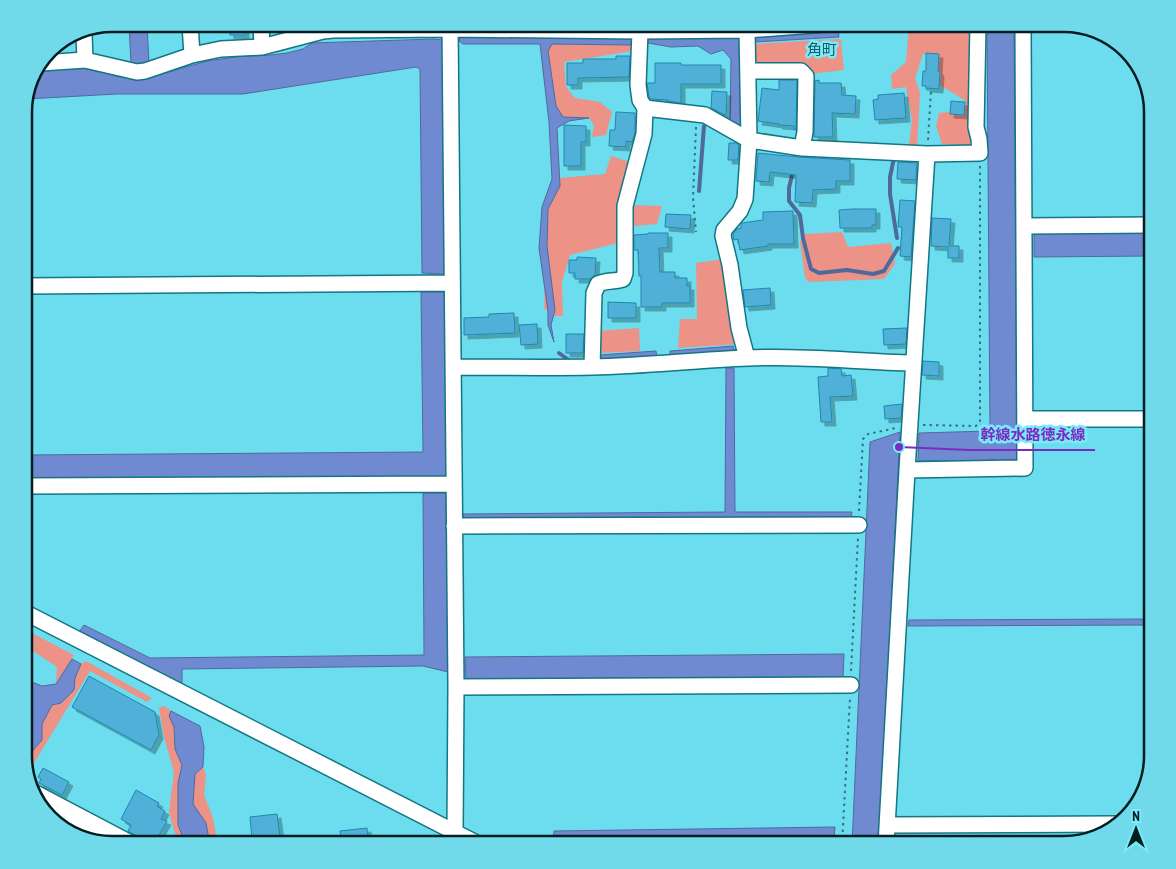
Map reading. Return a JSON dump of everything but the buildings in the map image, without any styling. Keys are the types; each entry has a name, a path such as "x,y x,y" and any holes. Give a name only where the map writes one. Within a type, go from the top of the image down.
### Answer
{"highway":[{"path":"48,803 111,836"}],"street":[{"path":"191,32 192,55"},
{"path":"261,32 262,47"},
{"path":"52,61 85,60 141,71 192,55 221,49 262,47 308,32"},
{"path":"441,32 440,283 453,367 440,484 454,526 455,832"},
{"path":"592,367 594,293 598,284 604,281 623,279 625,273 625,206 644,134 645,108 640,100 638,85 640,32"},
{"path":"747,32 749,140 745,199 740,211 724,230 723,236 730,265 739,328 747,358"},
{"path":"645,108 705,115 749,140 802,148 927,149 980,153 976,127 978,32"},
{"path":"907,463 1025,468 1023,32"},
{"path":"84,38 85,60"},
{"path":"748,71 801,71 806,76 805,132 802,148"},
{"path":"886,836 927,149"},
{"path":"1024,226 1144,225"},
{"path":"33,286 440,283"},
{"path":"453,367 592,367 747,358 810,357 914,363"},
{"path":"1025,419 1144,419"},
{"path":"33,486 440,484"},
{"path":"454,526 859,525"},
{"path":"33,617 463,836"},
{"path":"456,687 851,685"},
{"path":"887,826 1105,824"}],"path":[{"path":"927,149 931,90"},
{"path":"696,114 693,198 696,232"},
{"path":"843,836 863,440 868,434 910,425 976,426 980,421 980,153"}],"shaded area":[{"path":"908,32 973,32 970,145 942,144 936,126 939,113 958,111 966,101 935,82 934,54 923,54 915,78 920,93 917,147 909,144 912,120 906,87 892,89 891,75 906,62"},
{"path":"841,39 844,70 810,74 754,68 754,44"},
{"path":"551,44 630,45 633,51 564,62 566,87 575,98 600,102 612,112 606,135 592,137 594,125 589,118 563,117 556,106 548,51"},
{"path":"611,156 633,163 629,205 662,206 657,224 622,227 618,243 570,255 562,282 563,316 553,316 544,308 548,209 560,186 560,178 605,174"},
{"path":"842,232 848,247 891,243 895,264 884,279 809,282 805,278 800,241 805,234"},
{"path":"724,259 738,344 678,348 680,319 697,319 696,263"},
{"path":"639,328 640,351 596,353 597,331"},
{"path":"33,634 74,655 56,684 57,667 33,651"},
{"path":"86,661 152,698 147,702 90,671 33,764 33,750 42,740 42,724 52,705 61,703 74,690 75,678 81,664"},
{"path":"164,706 171,711 169,716 174,727 175,749 182,765 178,783 178,825 182,836 176,836 169,812 174,772 164,737 159,708"},
{"path":"203,767 206,775 204,795 213,818 216,836 208,836 206,823 193,804 195,774"}],"water":[{"path":"129,32 147,32 149,64 131,64"},
{"path":"838,32 839,37 755,42 754,34"},
{"path":"987,32 1014,32 1017,460 918,461 919,433 990,431"},
{"path":"739,35 741,128 730,122 731,59 723,50 711,54 698,46 671,47 648,43 647,37"},
{"path":"460,36 625,37 633,40 630,45 552,44 548,51 556,106 563,117 589,118 569,121 557,128 560,186 548,209 547,246 555,310 551,325 554,342 548,325 548,311 539,248 542,207 552,179 549,122 540,44 463,44 459,41"},
{"path":"443,40 446,274 422,273 420,69 416,67 243,94 117,94 34,99 45,70 78,65 119,77 148,78 207,61 287,53 303,49 312,43"},
{"path":"1144,231 1144,256 1034,257 1034,232"},
{"path":"421,292 446,292 447,477 33,479 33,455 423,452"},
{"path":"733,346 735,352 670,358 670,351"},
{"path":"656,351 657,359 600,362 599,355"},
{"path":"726,368 734,368 735,512 852,512 851,519 463,521 463,514 725,512"},
{"path":"900,432 879,836 852,836 870,442"},
{"path":"423,493 446,493 448,672 423,666 182,669 182,684 79,632 84,625 150,658 424,655"},
{"path":"1144,619 1144,625 908,626 909,620"},
{"path":"844,654 843,677 466,679 465,657"},
{"path":"72,659 81,664 75,678 74,690 61,703 52,705 42,724 42,740 33,750 33,682 42,686 56,684"},
{"path":"171,711 200,726 204,747 203,767 195,774 193,804 206,823 208,836 182,836 178,825 178,783 182,765 175,749 174,727 169,716"},
{"path":"835,827 834,836 554,836 554,831"}],"waterway":[{"path":"699,191 704,126"},
{"path":"894,158 890,177 890,194 897,238"},
{"path":"793,171 789,188 789,201 800,215 803,238 811,269 819,273 847,270 873,274 884,271 898,248"},
{"path":"559,353 572,361"}],"place":[{"name":"幹線水路徳永線","path":"899,447"}],"district":[{"name":"角町","path":"822,50"}]}
